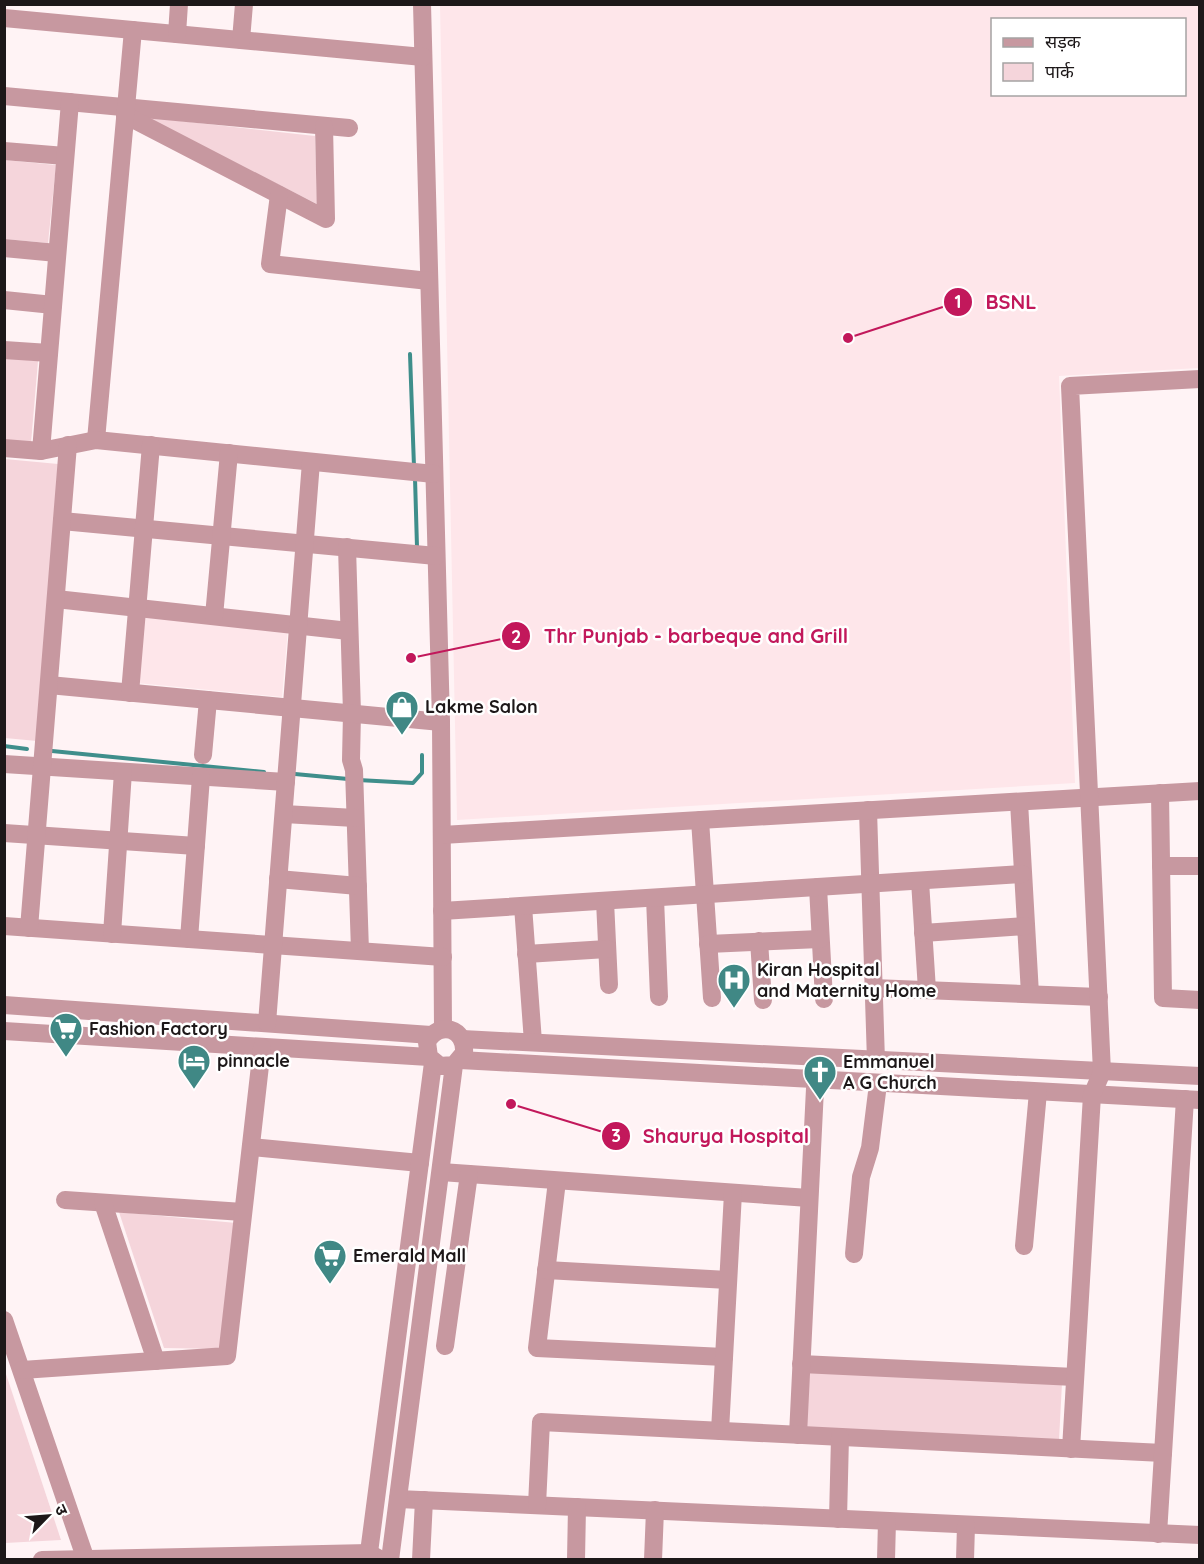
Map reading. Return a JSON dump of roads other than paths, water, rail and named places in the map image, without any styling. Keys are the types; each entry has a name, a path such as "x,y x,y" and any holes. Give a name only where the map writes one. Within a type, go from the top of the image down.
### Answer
{"street":[{"path":"177,34 179,4"},
{"path":"241,40 244,4"},
{"path":"42,1560 213,1557 373,1558 431,1060 426,1046 437,1032 443,957 441,722 436,556 421,473 429,281 422,4"},
{"path":"4,18 423,57"},
{"path":"96,440 133,30"},
{"path":"4,96 70,102 126,111 349,128"},
{"path":"41,451 70,102"},
{"path":"126,111 326,219 324,126"},
{"path":"4,151 66,156"},
{"path":"279,195 270,264 429,281"},
{"path":"4,248 57,253"},
{"path":"4,300 53,305"},
{"path":"4,350 49,353"},
{"path":"1071,1449 1092,1095 1102,1072 1091,797 1070,386 1200,379"},
{"path":"4,448 41,451 96,440 421,473"},
{"path":"29,928 68,445"},
{"path":"130,693 151,445"},
{"path":"214,616 229,453"},
{"path":"267,1023 311,462"},
{"path":"62,521 222,534 436,556"},
{"path":"347,547 352,713 351,760 354,779 360,951"},
{"path":"56,599 349,631"},
{"path":"49,685 441,722"},
{"path":"202,755 207,700"},
{"path":"4,764 286,782"},
{"path":"112,934 123,772"},
{"path":"189,939 201,777"},
{"path":"442,835 1200,791"},
{"path":"1160,793 1163,998 1200,1000"},
{"path":"1019,802 1030,994"},
{"path":"868,810 876,1061"},
{"path":"284,814 355,818"},
{"path":"700,820 712,998"},
{"path":"4,833 196,846"},
{"path":"1161,866 1200,866"},
{"path":"442,911 1022,874"},
{"path":"278,879 358,886"},
{"path":"920,881 927,990"},
{"path":"818,887 824,999"},
{"path":"655,898 659,997"},
{"path":"605,901 609,986"},
{"path":"523,906 533,1042"},
{"path":"4,926 443,957"},
{"path":"923,933 1025,926"},
{"path":"708,944 820,939"},
{"path":"759,941 763,1000"},
{"path":"526,954 607,949"},
{"path":"873,988 1099,997"},
{"path":"4,1005 267,1023 456,1032 462,1039 464,1053 457,1063 390,1560"},
{"path":"4,1031 431,1060 440,1066 457,1063 1192,1100 1158,1533"},
{"path":"462,1039 1200,1076"},
{"path":"22,1370 227,1356 261,1048"},
{"path":"798,1435 816,1058"},
{"path":"854,1254 861,1177 870,1148 878,1084"},
{"path":"1024,1246 1038,1092"},
{"path":"251,1147 420,1163"},
{"path":"441,1173 809,1198"},
{"path":"445,1346 469,1174"},
{"path":"557,1181 537,1348 724,1357"},
{"path":"720,1431 733,1193"},
{"path":"65,1200 243,1212"},
{"path":"103,1203 156,1361"},
{"path":"546,1270 728,1280"},
{"path":"4,1320 86,1559"},
{"path":"801,1364 1076,1377"},
{"path":"537,1505 541,1422 1163,1453"},
{"path":"838,1519 840,1437"},
{"path":"398,1498 1200,1535"},
{"path":"420,1560 424,1500"},
{"path":"576,1560 577,1507"},
{"path":"653,1560 655,1510"},
{"path":"886,1560 887,1521"},
{"path":"965,1560 966,1525"}],"waterway":[{"path":"410,354 414,467"},
{"path":"415,478 417,547"},
{"path":"4,746 27,749"},
{"path":"52,751 264,772"},
{"path":"358,780 413,783 422,773 422,755"},
{"path":"295,774 348,779"}],"place":[{"name":"BSNL","path":"848,338"},
{"name":"Thr Punjab - barbeque and Grill","path":"411,658"},
{"name":"Lakme Salon","path":"402,736"},
{"name":"Kiran Hospital and Maternity Home","path":"734,1009"},
{"name":"Fashion Factory","path":"66,1058"},
{"name":"pinnacle","path":"194,1090"},
{"name":"Emmanuel A G Church","path":"820,1101"},
{"name":"Shaurya Hospital","path":"511,1104"},
{"name":"Emerald Mall","path":"330,1285"}]}
